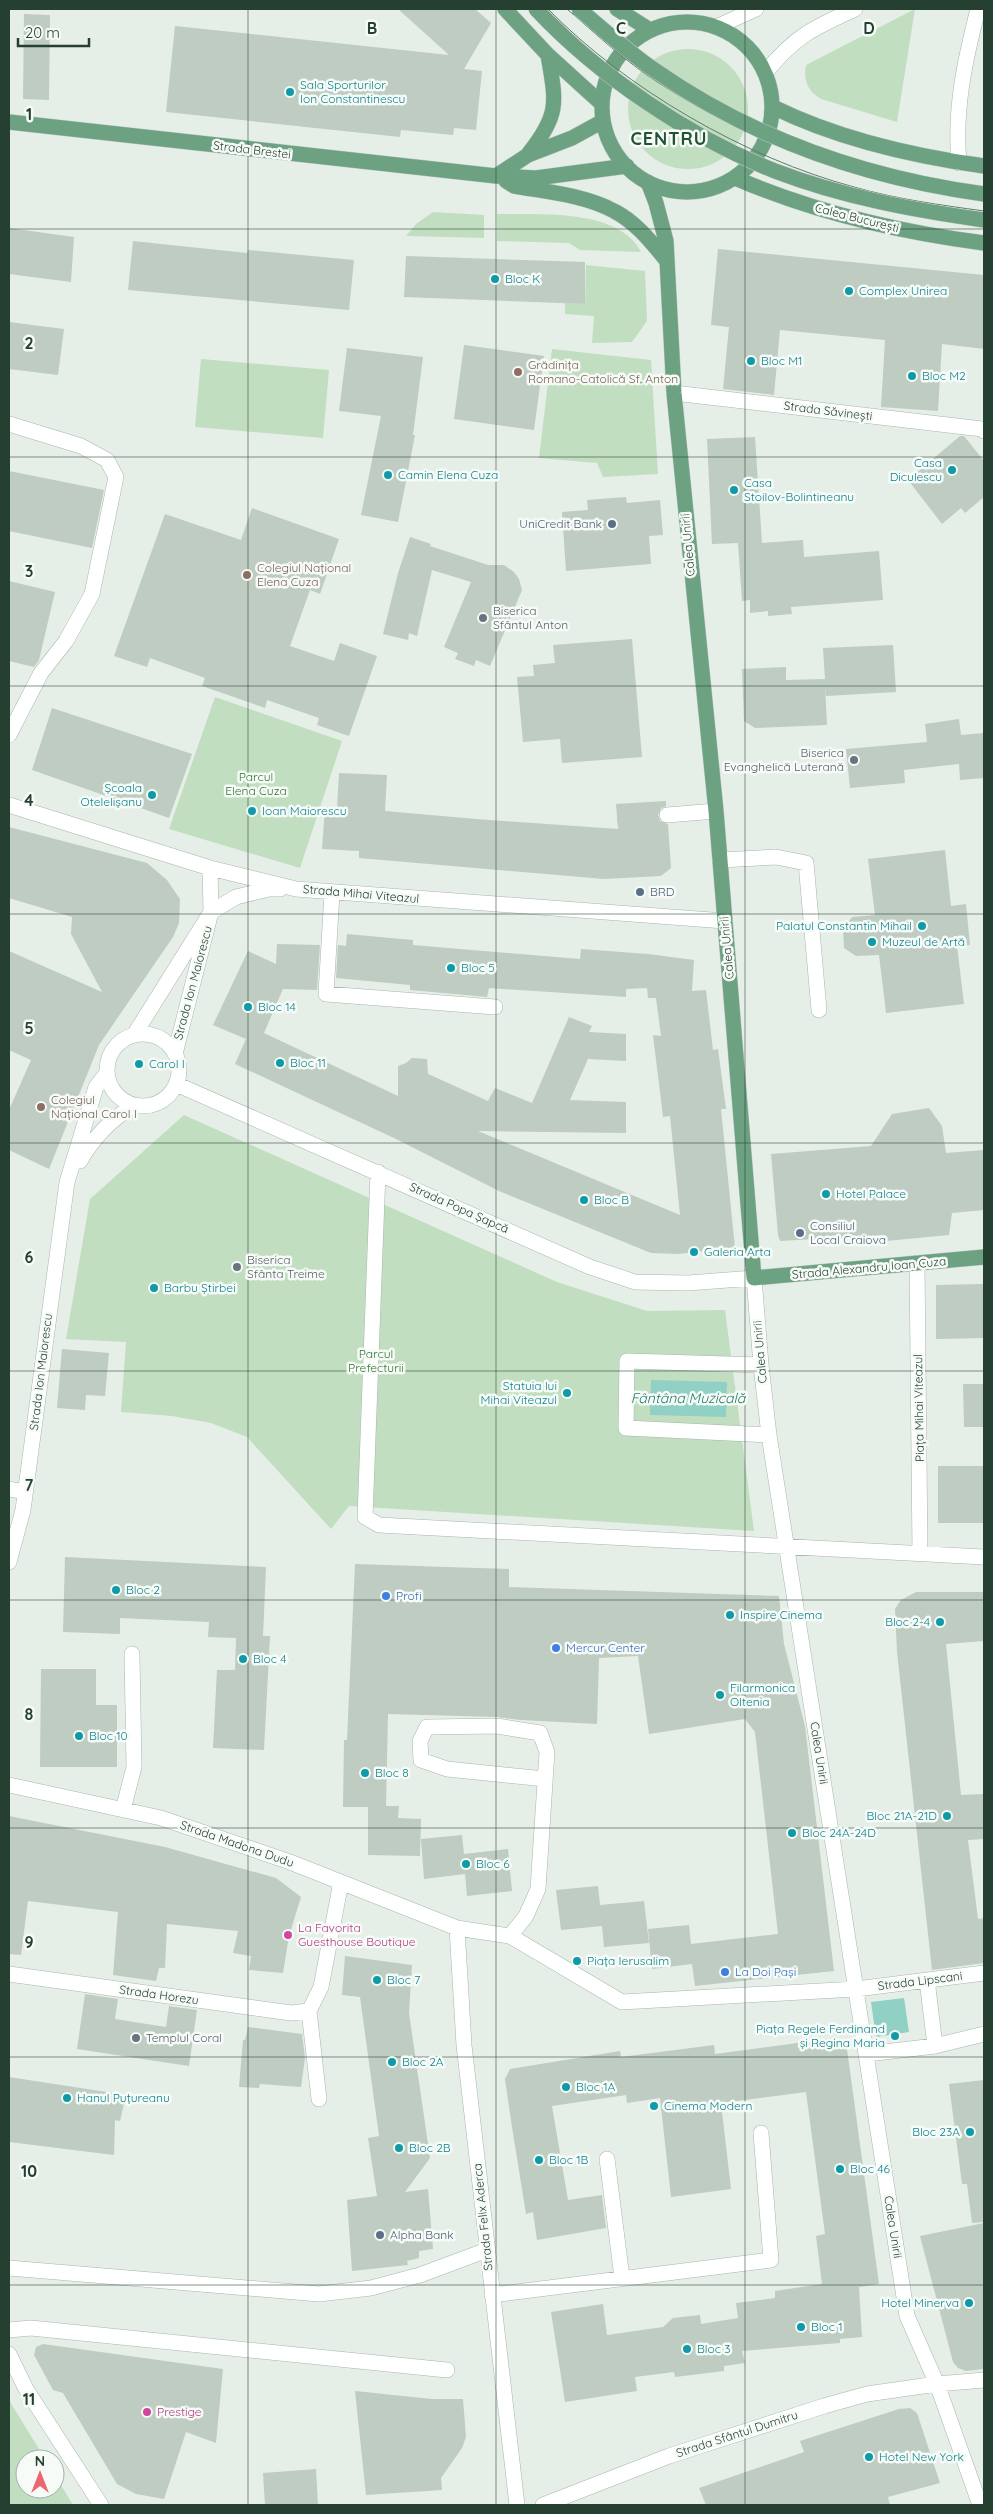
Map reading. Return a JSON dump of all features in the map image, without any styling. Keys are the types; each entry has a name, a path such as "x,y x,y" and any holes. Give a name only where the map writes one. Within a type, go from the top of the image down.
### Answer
{"main road":[{"path":"505,9 548,55 602,104"},
{"path":"536,9 630,91 727,148 774,170 865,199 903,208 984,220"},
{"path":"579,9 654,70 738,122 831,159 930,186 984,194"},
{"path":"616,9 650,30"},
{"path":"690,22 716,27 737,38 753,53 765,73 772,106 769,130 760,152 735,178 716,187 696,191 676,191 648,182 627,166 616,153 603,121 602,104 604,88 616,60 631,43 650,30 690,22"},
{"path":"528,155 546,133 554,107 548,55"},
{"path":"772,106 800,120 851,138 984,166"},
{"path":"603,121 572,138 528,155 496,176 514,186 575,198 615,211 631,222 667,261"},
{"name":"Strada Brestei","path":"9,122 496,176 536,178 627,166"},
{"name":"Calea București","path":"735,178 804,204 840,215 893,228 984,243"},
{"name":"Calea Unirii","path":"648,182 662,221 667,261 674,393 716,811 754,1278"},
{"name":"Strada Alexandru Ioan Cuza","path":"754,1278 984,1257"}],"street":[{"path":"716,27 756,9"},
{"path":"765,73 783,51 809,30 854,9"},
{"path":"959,162 957,143 962,69 978,9"},
{"name":"Strada Săvinești","path":"674,393 984,430"},
{"path":"9,424 31,429 81,446 106,460 116,477 92,594 66,641 41,673 9,735"},
{"name":"Strada Mihai Viteazul","path":"9,805 210,868 296,889 725,921"},
{"path":"667,814 716,811"},
{"path":"720,860 776,857 806,863 819,1010"},
{"name":"Strada Ion Maiorescu","path":"175,1054 211,912 210,868"},
{"path":"211,912 230,900 248,893 269,889 296,889"},
{"path":"332,893 326,994 495,1007"},
{"name":"Strada Ion Maiorescu","path":"134,1035 211,912"},
{"path":"146,1034 158,1037 168,1044 175,1054 178,1069 176,1084 168,1095 158,1102 146,1106 134,1105 115,1093 106,1073 109,1057 119,1043 134,1035 146,1034"},
{"name":"Strada Ion Maiorescu","path":"9,1562 19,1526 25,1492 68,1182 96,1088 106,1073"},
{"name":"Strada Popa Șapcă","path":"176,1084 590,1266 635,1282 688,1283 754,1278"},
{"name":"Strada Ion Maiorescu","path":"68,1182 89,1145 122,1113 134,1105"},
{"path":"378,1172 364,1517 379,1525 984,1557"},
{"name":"Piața Mihai Viteazul","path":"917,1263 920,1553"},
{"name":"Calea Unirii","path":"754,1278 769,1435 907,2316 937,2384 981,2502"},
{"path":"761,1365 627,1361 626,1428 769,1435"},
{"path":"9,1489 25,1492"},
{"path":"123,1810 134,1767 132,1654"},
{"path":"510,1936 526,1916 538,1889 541,1856 546,1779 547,1752 540,1733 497,1726 427,1727 420,1741 421,1760 447,1769 546,1779"},
{"name":"Strada Madona Dudu","path":"9,1785 161,1818 290,1862 456,1928 510,1936"},
{"path":"319,2099 309,2011 322,1987 341,1882"},
{"name":"Strada Felix Aderca","path":"456,1928 464,2045 517,2505"},
{"name":"Strada Lipscani","path":"510,1936 622,2002 856,1989 984,1973"},
{"name":"Strada Horezu","path":"9,1974 291,2013 309,2011"},
{"path":"927,1980 935,2046"},
{"path":"867,2054 935,2046 984,2034"},
{"path":"492,2295 771,2260 761,2133"},
{"path":"607,2160 622,2278"},
{"path":"9,2268 319,2294 371,2288 420,2275 487,2250"},
{"path":"9,2330 31,2328 447,2370"},
{"path":"9,2354 26,2389 101,2505"},
{"name":"Strada Sfântul Dumitru","path":"543,2505 670,2456 866,2394 937,2384 984,2380"}],"green space":[{"path":"915,9 897,122 821,99 813,93 806,81 806,65"},
{"path":"688,49 700,50 711,54 721,59 730,67 738,76 743,86 747,97 747,121 743,132 738,142 730,151 721,159 711,164 700,168 688,169 676,168 665,164 655,159 646,151 638,142 633,132 629,121 628,109 629,97 633,86 638,76 646,67 655,59 665,54 676,50"},
{"path":"433,212 484,215 484,238 406,236 416,224"},
{"path":"497,214 555,215 597,221 615,228 630,238 641,252 580,250 569,243 497,241"},
{"path":"586,265 645,271 647,321 632,342 592,343 594,316 565,314 565,303 585,304"},
{"path":"552,349 651,360 658,474 603,477 597,463 539,458"},
{"path":"201,359 329,370 323,438 195,427"},
{"name":"Parcul Elena Cuza","path":"215,697 342,741 300,868 169,829"},
{"name":"Parcul Prefecturii","path":"184,1115 557,1282 647,1311 725,1310 754,1531 349,1506 331,1529 247,1437 211,1423 172,1416 121,1412 126,1342 66,1339 90,1199"},
{"path":"9,2400 39,2449 15,2449 15,2499 65,2499 65,2492 73,2505 9,2505"}],"water":[{"name":"Fântâna Muzicală","path":"651,1380 727,1382 726,1417 650,1415"},
{"path":"904,1998 909,2032 876,2037 871,2002"}],"building":[{"name":"Sala Sporturilor Ion Constantinescu","path":"398,9 475,9 491,23 464,69 482,71 476,130 454,128 453,135 401,130 400,137 166,112 175,26 449,55"},
{"path":"24,14 50,15 49,100 23,99"},
{"path":"9,228 74,237 71,282 9,274"},
{"path":"133,241 247,253 248,250 354,260 349,310 128,290"},
{"name":"Complex Unirea","path":"718,249 984,275 984,349 942,344 938,411 881,407 885,340 780,330 774,395 723,389 729,327 711,325"},
{"name":"Bloc K","path":"406,256 585,262 585,304 404,297"},
{"path":"9,322 64,329 58,375 9,369"},
{"path":"464,345 544,356 534,430 454,419"},
{"path":"347,348 423,357 413,435 415,435 398,522 361,515 381,416 339,411"},
{"name":"Casa Diculescu","path":"960,436 964,436 984,461 984,497 965,513 961,508 942,524 908,480"},
{"path":"755,437 762,543 803,540 804,557 879,551 883,600 791,607 792,614 768,616 768,611 750,613 750,600 742,601 738,543 712,544 707,439"},
{"path":"9,471 104,490 92,548 9,531"},
{"name":"UniCredit Bank","path":"626,497 627,503 660,500 663,535 649,536 651,564 566,571 562,512 588,510 587,500"},
{"path":"252,508 339,539 320,594 310,590 290,646 334,661 340,643 377,656 349,736 317,725 319,718 267,700 265,708 202,686 205,678 150,658 147,667 114,656 165,514 241,540"},
{"path":"410,537 431,544 430,546 488,565 504,565 514,572 519,579 522,590 490,666 476,660 474,666 455,659 458,653 444,647 471,582 432,570 417,636 409,633 408,640 383,634 398,573"},
{"path":"9,581 55,592 39,660 34,667 9,661"},
{"path":"632,639 642,757 562,763 560,739 523,742 517,677 534,676 533,665 555,663 553,645"},
{"path":"893,645 896,692 826,696 825,684 827,725 755,728 744,721 742,669 786,667 786,680 825,679 823,648"},
{"path":"52,708 192,754 169,818 32,770"},
{"path":"959,719 961,735 984,733 984,778 960,780 959,764 904,770 905,783 850,788 846,749 927,742 925,724"},
{"path":"339,773 387,775 385,811 476,819 618,829 616,804 666,801 666,806 661,808 658,815 660,821 668,824 671,868 661,876 604,879 359,858 359,851 322,849 325,807 337,808"},
{"name":"Colegiul Național Carol I","path":"9,827 147,863 167,880 180,899 179,923 173,937 99,1045 49,1169 9,1150 9,1110 31,1060 9,1050 9,951 102,992 71,934 72,917 9,898"},
{"name":"Palatul Constantin Mihail","path":"945,850 951,906 966,904 970,945 957,946 964,1004 886,1013 879,955 856,956 844,948 843,929 852,917 875,915 868,859"},
{"path":"347,934 413,940 413,945 580,959 581,949 648,954 694,960 692,991 706,990 713,1050 718,1049 726,1109 721,1109 735,1248 678,1254 651,1253 499,1191 396,1139 235,1064 246,1039 213,1025 248,951 276,964 277,944 320,945 317,990 283,989 264,1033 398,1096 398,1066 412,1058 427,1059 428,1074 488,1101 495,1088 532,1103 569,1017 592,1026 589,1032 626,1034 626,1061 588,1059 570,1100 626,1102 626,1133 478,1131 680,1215 670,1116 663,1117 653,1035 661,1036 656,998 648,998 647,988 626,989 626,997 489,988 487,997 410,990 410,985 336,978 338,945 346,946"},
{"path":"929,1108 942,1126 946,1153 984,1150 984,1210 952,1213 949,1235 886,1241 885,1235 780,1241 771,1154 871,1146 892,1114"},
{"path":"984,1284 984,1338 936,1339 936,1285"},
{"path":"62,1349 109,1353 105,1396 86,1395 85,1410 57,1408"},
{"path":"963,1384 984,1384 984,1427 964,1427"},
{"path":"938,1466 984,1466 984,1523 938,1523"},
{"name":"Bloc 4","path":"65,1557 266,1567 263,1636 270,1636 264,1750 213,1748 217,1670 235,1670 236,1638 208,1637 209,1622 120,1618 120,1634 63,1632"},
{"path":"355,1564 509,1569 509,1587 779,1596 784,1644 805,1726 834,1971 695,1986 692,1964 652,1969 648,1929 689,1925 691,1944 778,1934 755,1732 745,1719 649,1734 638,1656 599,1658 597,1724 497,1717 388,1714 386,1806 399,1806 398,1818 421,1819 420,1856 368,1855 368,1807 343,1807 344,1740 347,1740"},
{"name":"Bloc 21A-21D","path":"916,1592 984,1592 984,1641 946,1644 961,1795 984,1794 984,1839 968,1840 978,1919 984,1918 984,1963 932,1970 897,1652 895,1609 901,1600"},
{"name":"Bloc 10","path":"41,1669 96,1669 96,1705 117,1705 117,1767 40,1767"},
{"path":"9,1816 165,1847 276,1878 301,1897 289,1936 283,1973 249,1970 251,1956 233,1953 238,1931 167,1924 165,1968 159,1968 156,1981 113,1975 118,1912 28,1901 21,1955 9,1954"},
{"name":"Bloc 6","path":"462,1835 464,1854 508,1849 512,1891 467,1896 465,1874 424,1879 421,1839"},
{"path":"598,1886 600,1905 644,1901 649,1943 604,1947 602,1926 561,1930 556,1890"},
{"path":"345,1956 412,1965 409,2013 430,2158 405,2192 428,2189 433,2249 419,2251 419,2258 407,2261 408,2265 352,2271 347,2200 377,2196 368,2138 379,2136 360,1997 342,1995"},
{"name":"Templul Coral","path":"85,1994 118,1999 115,2019 166,2027 169,2006 197,2010 189,2066 77,2049"},
{"path":"248,2027 302,2034 305,2058 301,2087 260,2084 259,2088 239,2087 243,2040 245,2040"},
{"path":"835,2038 844,2042 847,2049 879,2284 859,2287 862,2337 840,2339 840,2343 742,2351 745,2363 724,2366 724,2371 675,2377 674,2372 635,2377 637,2391 565,2402 551,2312 603,2304 607,2335 663,2327 673,2318 700,2315 701,2324 738,2318 736,2303 775,2298 775,2291 822,2284 816,2236 825,2234 806,2092 721,2103 731,2189 671,2197 660,2098 627,2103 626,2095 552,2106 568,2200 602,2195 606,2228 537,2240 533,2212 526,2214 512,2127 505,2079 510,2069 620,2051 621,2057 714,2045 715,2054"},
{"path":"9,2077 126,2095 120,2121 115,2120 114,2155 9,2142"},
{"name":"Bloc 23A","path":"984,2080 984,2222 972,2223 967,2184 962,2184 949,2084"},
{"name":"Hotel Minerva","path":"984,2223 984,2369 966,2371 958,2368 953,2362 920,2236"},
{"name":"Prestige","path":"43,2344 223,2369 216,2443 186,2432 164,2499 136,2494 117,2484 63,2393 53,2390 34,2355 36,2347"},
{"path":"355,2391 432,2399 463,2399 466,2437 462,2448 441,2478 442,2490 366,2495"},
{"path":"910,2408 917,2413 940,2483 888,2497 890,2505 706,2505 699,2488 804,2452 800,2441 899,2409"},
{"path":"316,2469 318,2505 265,2505 263,2473"}],"tunnel":[{"path":"617,815 667,815"}],"tram line":[{"path":"548,9 579,38 651,93 730,139 813,174 854,187 918,201 984,211"},
{"path":"567,9 647,75 697,106 735,126 815,160 856,173 898,184 984,200"}],"place":[{"name":"Sala Sporturilor Ion Constantinescu","path":"290,92"},
{"name":"Bloc K","path":"495,279"},
{"name":"Complex Unirea","path":"849,291"},
{"name":"Bloc M1","path":"751,361"},
{"name":"Grădinița Romano-Catolică Sf. Anton","path":"518,372"},
{"name":"Bloc M2","path":"912,376"},
{"name":"Casa Diculescu","path":"952,470"},
{"name":"Camin Elena Cuza","path":"388,475"},
{"name":"Casa Stoilov-Bolintineanu","path":"734,490"},
{"name":"UniCredit Bank","path":"612,524"},
{"name":"Colegiul Național Elena Cuza","path":"247,575"},
{"name":"Biserica Sfântul Anton","path":"483,618"},
{"name":"Biserica Evanghelică Luterană","path":"854,760"},
{"name":"Școala Otelelișanu","path":"152,795"},
{"name":"Ioan Maiorescu","path":"252,811"},
{"name":"BRD","path":"640,892"},
{"name":"Palatul Constantin Mihail","path":"922,926"},
{"name":"Muzeul de Artă","path":"872,942"},
{"name":"Bloc 5","path":"451,968"},
{"name":"Bloc 14","path":"248,1007"},
{"name":"Bloc 11","path":"280,1063"},
{"name":"Carol I","path":"139,1064"},
{"name":"Colegiul Național Carol I","path":"41,1107"},
{"name":"Hotel Palace","path":"826,1194"},
{"name":"Bloc B","path":"584,1200"},
{"name":"Consiliul Local Craiova","path":"800,1233"},
{"name":"Galeria Arta","path":"694,1252"},
{"name":"Biserica Sfânta Treime","path":"237,1267"},
{"name":"Barbu Știrbei","path":"154,1288"},
{"name":"Statuia lui Mihai Viteazul","path":"567,1393"},
{"name":"Bloc 2","path":"116,1590"},
{"name":"Profi","path":"386,1596"},
{"name":"Inspire Cinema","path":"730,1615"},
{"name":"Bloc 2-4","path":"940,1622"},
{"name":"Mercur Center","path":"556,1648"},
{"name":"Bloc 4","path":"243,1659"},
{"name":"Filarmonica Oltenia","path":"720,1695"},
{"name":"Bloc 10","path":"79,1736"},
{"name":"Bloc 8","path":"365,1773"},
{"name":"Bloc 21A-21D","path":"947,1816"},
{"name":"Bloc 24A-24D","path":"792,1833"},
{"name":"Bloc 6","path":"466,1864"},
{"name":"La Favorita Guesthouse Boutique","path":"288,1935"},
{"name":"Piața Ierusalim","path":"577,1961"},
{"name":"La Doi Pași","path":"725,1972"},
{"name":"Bloc 7","path":"377,1980"},
{"name":"Piața Regele Ferdinand și Regina Maria","path":"895,2036"},
{"name":"Templul Coral","path":"136,2038"},
{"name":"Bloc 2A","path":"392,2062"},
{"name":"Bloc 1A","path":"566,2087"},
{"name":"Hanul Puțureanu","path":"67,2098"},
{"name":"Cinema Modern","path":"654,2106"},
{"name":"Bloc 23A","path":"970,2132"},
{"name":"Bloc 2B","path":"399,2148"},
{"name":"Bloc 1B","path":"539,2160"},
{"name":"Bloc 46","path":"840,2169"},
{"name":"Alpha Bank","path":"380,2235"},
{"name":"Hotel Minerva","path":"969,2303"},
{"name":"Bloc 1","path":"801,2327"},
{"name":"Bloc 3","path":"687,2349"},
{"name":"Prestige","path":"147,2412"},
{"name":"Hotel New York","path":"869,2457"}],"district":[{"name":"CENTRU","path":"669,139"}]}
